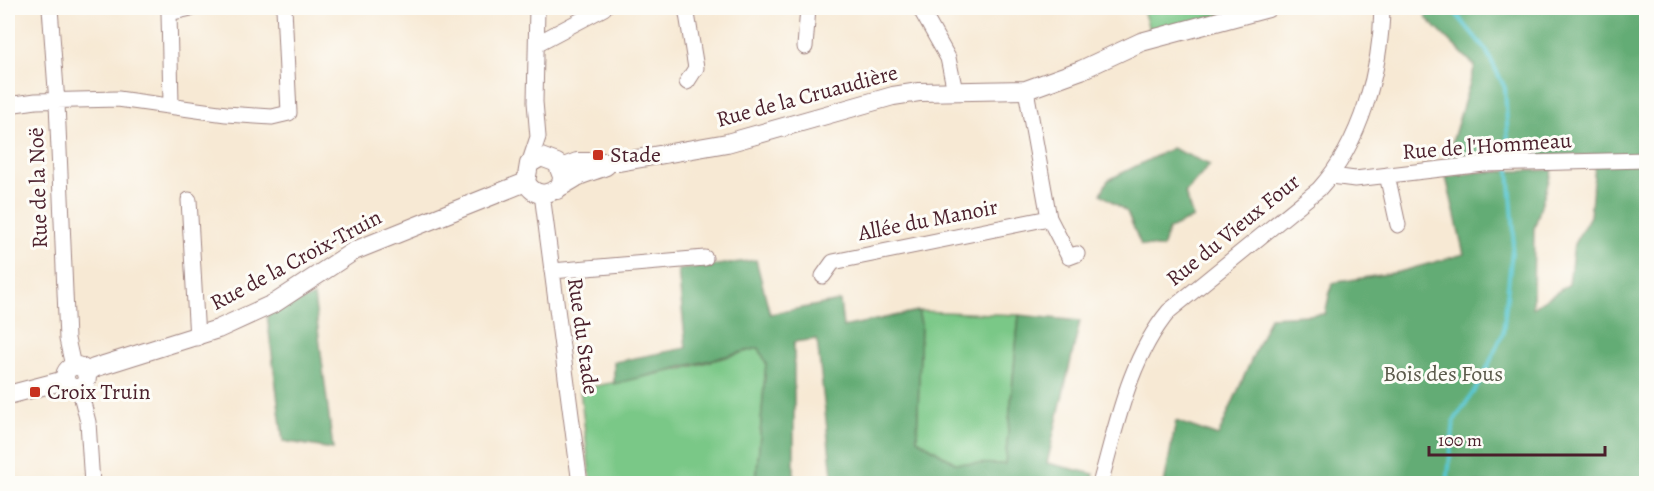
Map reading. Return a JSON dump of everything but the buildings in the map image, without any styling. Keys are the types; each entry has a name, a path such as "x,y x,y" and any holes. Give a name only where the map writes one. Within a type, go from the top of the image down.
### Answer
{"main road":[{"name":"Rue de la Cruaudière","path":"554,163 620,162 727,143 892,96 919,92 1026,90 1081,70 1141,42 1269,8"},
{"path":"549,192 563,178 554,163 535,159 528,173 534,192 549,192 581,175 620,162"},
{"name":"Rue de la Croix-Truin","path":"8,395 76,377 94,368 197,338 275,303 363,247 528,173"}],"street":[{"name":"Rue de la Noë","path":"50,8 57,103 67,339 88,422 92,483"},
{"path":"171,104 169,13 191,8"},
{"path":"8,105 36,101 57,103 118,99 171,104 226,114 272,117 289,113 284,8"},
{"path":"528,173 538,137 535,102 537,8"},
{"path":"538,42 604,8"},
{"path":"686,8 696,68 687,82"},
{"path":"805,47 808,8"},
{"path":"920,8 948,58 955,91"},
{"name":"Rue du Vieux Four","path":"1100,483 1127,391 1154,330 1169,311 1332,176 1357,126 1376,67 1382,8"},
{"path":"1026,90 1049,218 1069,257 1077,254"},
{"path":"538,137 554,163"},
{"name":"Rue de l'Hommeau","path":"1332,176 1355,179 1484,164 1647,160"},
{"path":"1387,175 1398,225"},
{"name":"Rue du Stade","path":"549,192 552,271 580,483"},
{"path":"189,200 197,338"},
{"name":"Allée du Manoir","path":"823,276 833,262 1049,218"},
{"path":"552,271 705,258"}],"green space":[{"path":"1142,8 1246,8 1151,34"},
{"name":"Bois des Fous","path":"1425,8 1646,8 1646,483 1164,484 1176,421 1218,436 1270,317 1325,314 1332,283 1399,272 1464,254 1446,177 1480,172 1552,170 1534,229 1533,308 1569,284 1574,244 1590,216 1596,155 1446,162 1475,66 1426,18"},
{"path":"1172,148 1210,165 1185,193 1193,218 1169,229 1162,248 1141,245 1127,212 1101,194 1108,180"},
{"path":"756,260 770,314 840,301 843,327 918,311 921,324 917,439 955,463 1005,464 1019,315 1080,321 1047,463 1094,474 1092,483 833,483 817,339 794,342 794,483 756,483 766,363 759,348 614,384 614,362 686,348 678,270"},
{"path":"314,296 333,449 283,441 267,315"},
{"path":"918,311 1019,315 1005,465 955,463 917,439 921,324"},
{"path":"759,348 766,363 756,483 591,483 580,389 682,369"}],"waterway":[{"path":"1451,8 1486,50 1505,88 1509,160"},
{"path":"1447,484 1454,421 1482,379 1503,333 1514,232 1509,170"}],"place":[{"name":"Stade","path":"598,155"},
{"name":"Croix Truin","path":"35,392"}]}
